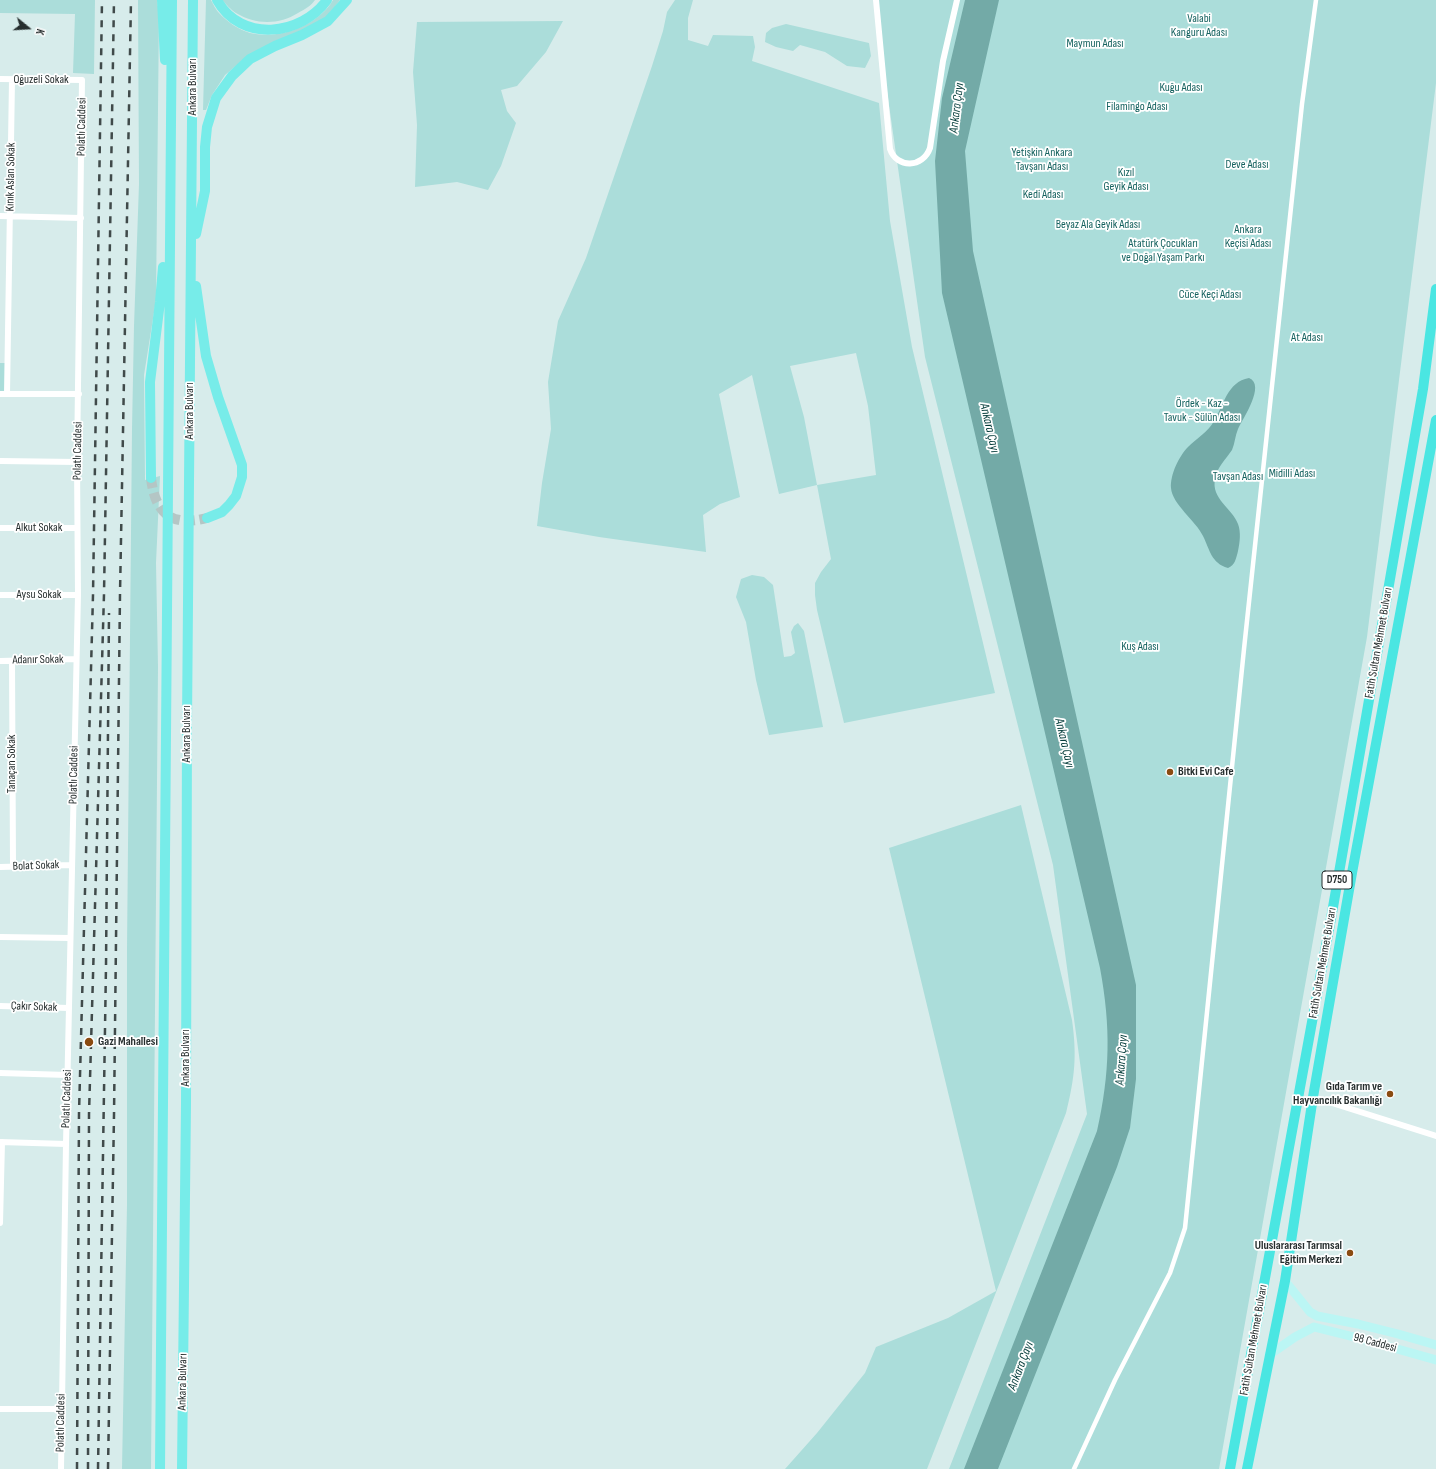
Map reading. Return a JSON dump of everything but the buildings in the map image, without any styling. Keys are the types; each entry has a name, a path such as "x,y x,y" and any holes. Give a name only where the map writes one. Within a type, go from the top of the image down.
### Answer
{"highway":[{"name":"Fatih Sultan Mehmet Bulvarı","path":"1230,1469 1336,890 1422,396 1436,290"},
{"name":"Fatih Sultan Mehmet Bulvarı","path":"1247,1469 1285,1282 1313,1097 1352,873 1436,420"}],"main road":[{"path":"151,478 150,382 160,302 170,176 162,0"},
{"name":"Ankara Bulvarı","path":"160,1469 172,0"},
{"name":"Ankara Bulvarı","path":"182,1469 186,1104 187,716 193,0"},
{"path":"218,0 222,7 234,19 250,27 266,31 288,28 314,15 327,0"},
{"path":"207,518 222,512 236,496 242,477 242,465 218,397 206,356 191,257 205,191 205,147 207,127 216,98 232,76 250,59 328,22 347,0"},
{"path":"1269,1355 1295,1337 1314,1328 1317,1316 1310,1312 1285,1282"},
{"name":"98 Caddesi","path":"1317,1316 1358,1324 1436,1345"},
{"name":"98 Caddesi","path":"1314,1328 1362,1339 1436,1360"}],"street":[{"path":"876,0 890,149 897,160 910,164 923,160 930,148 943,61 957,0"},
{"path":"1074,1469 1115,1380 1170,1273 1185,1228 1301,112 1316,0"},
{"name":"Oğuzeli Sokak","path":"0,79 82,80"},
{"name":"Kınık Aslan Sokak","path":"7,394 12,80"},
{"name":"Polatlı Caddesi","path":"60,1469 78,595 77,462 82,80"},
{"path":"0,216 81,218"},
{"path":"0,394 78,394"},
{"path":"0,462 77,462"},
{"name":"Alkut Sokak","path":"0,528 77,528"},
{"name":"Aysu Sokak","path":"0,595 78,595"},
{"name":"Adanır Sokak","path":"0,661 76,659"},
{"name":"Tanaçan Sokak","path":"12,661 13,867"},
{"name":"Bolat Sokak","path":"0,868 72,865"},
{"path":"0,937 70,938"},
{"name":"Çakır Sokak","path":"0,1006 69,1008"},
{"path":"0,1073 68,1075"},
{"path":"1313,1097 1436,1136"},
{"path":"0,1223 1,1142 66,1144"},
{"path":"0,1409 61,1409"}],"green space":[{"path":"0,0 95,0 94,74 73,73 75,14 0,13"},
{"path":"138,0 157,0 159,13 156,300 144,375 145,480 160,476 156,563 158,667 151,1469 122,1469 127,1205 127,949 132,429 139,184"},
{"path":"206,0 211,0 218,12 233,25 246,32 261,35 285,32 308,24 318,17 333,0 340,0 326,18 244,59 225,75 212,95 206,110 203,110"},
{"path":"222,0 315,0 308,7 291,17 283,20 267,22 251,20 244,17 230,9"},
{"path":"675,0 693,0 688,18 688,40 708,46 713,35 753,36 755,47 752,61 879,103 890,221 912,347 995,693 844,723 817,610 815,595 815,583 831,559 817,485 779,494 752,375 719,394 740,497 720,504 703,515 706,552 599,537 537,526 551,429 548,382 558,321 586,258 652,66 663,31 667,12","holes":["856,353 868,406 876,475 817,485 804,417 790,366"]},
{"name":"Atatürk Çocukları ve Doğal Yaşam Parkı","path":"876,0 1436,0 1436,83 1367,637 1219,1469 949,1469 1087,1114 1053,865 925,357 880,42"},
{"path":"563,21 546,52 517,86 501,90 507,111 516,123 501,166 488,190 457,182 415,187 417,125 413,72 417,22"},
{"path":"786,24 869,43 871,56 865,68 847,66 825,52 800,45 793,51 776,47 765,42 766,33 772,28"},
{"path":"0,363 8,363 7,394 0,394"},
{"path":"752,575 764,577 773,585 784,657 791,656 795,653 791,632 794,626 798,623 804,631 823,727 769,735 756,680 746,622 736,597 741,579"},
{"path":"1021,805 1072,1020 1075,1056 1073,1077 1066,1113 927,1469 785,1469 817,1433 865,1373 876,1347 948,1318 996,1291 889,848"}],"water":[{"name":"Ankara Çayı","path":"965,0 999,0 965,151 973,251 1136,985 1136,1079 1130,1128 1117,1167 998,1469 964,1469 1097,1131 1107,1069 1108,1050 1106,1010 1100,968 942,293 935,161 942,98"},
{"path":"1249,378 1254,382 1255,387 1252,402 1238,429 1232,450 1220,467 1215,479 1216,492 1235,518 1240,530 1240,541 1237,557 1234,563 1228,568 1222,566 1214,559 1200,530 1175,500 1172,494 1171,483 1178,460 1191,444 1212,425 1231,389 1242,380"}],"tunnel":[{"path":"151,478 157,501 161,509 167,515 184,521 207,518"}],"railway":[{"path":"77,1469 79,1113 93,595 102,0"},
{"path":"88,1469 89,1114 104,594 114,0"},
{"path":"108,1469 120,594 131,0"},
{"path":"98,1469 106,966 109,613"}],"place":[{"name":"Bitki Evi Cafe","path":"1170,772"},
{"name":"Gazi Mahallesi","path":"89,1042"},
{"name":"Gıda Tarım ve Hayvancılık Bakanlığı","path":"1390,1094"},
{"name":"Uluslararası Tarımsal Eğitim Merkezi","path":"1350,1253"}],"park label":[{"name":"Valabi Kanguru Adası","path":"1199,26"},
{"name":"Maymun Adası","path":"1095,44"},
{"name":"Kuğu Adası","path":"1181,88"},
{"name":"Filamingo Adası","path":"1137,107"},
{"name":"Yetişkin Ankara Tavşanı Adası","path":"1042,160"},
{"name":"Deve Adası","path":"1247,165"},
{"name":"Kızıl Geyik Adası","path":"1126,180"},
{"name":"Kedi Adası","path":"1043,195"},
{"name":"Beyaz Ala Geyik Adası","path":"1098,225"},
{"name":"Ankara Keçisi Adası","path":"1248,237"},
{"name":"Cüce Keçi Adası","path":"1210,295"},
{"name":"At Adası","path":"1307,338"},
{"name":"Ördek - Kaz - Tavuk - Sülün Adası","path":"1202,411"},
{"name":"Midilli Adası","path":"1292,474"},
{"name":"Tavşan Adası","path":"1238,477"},
{"name":"Kuş Adası","path":"1140,647"}]}
